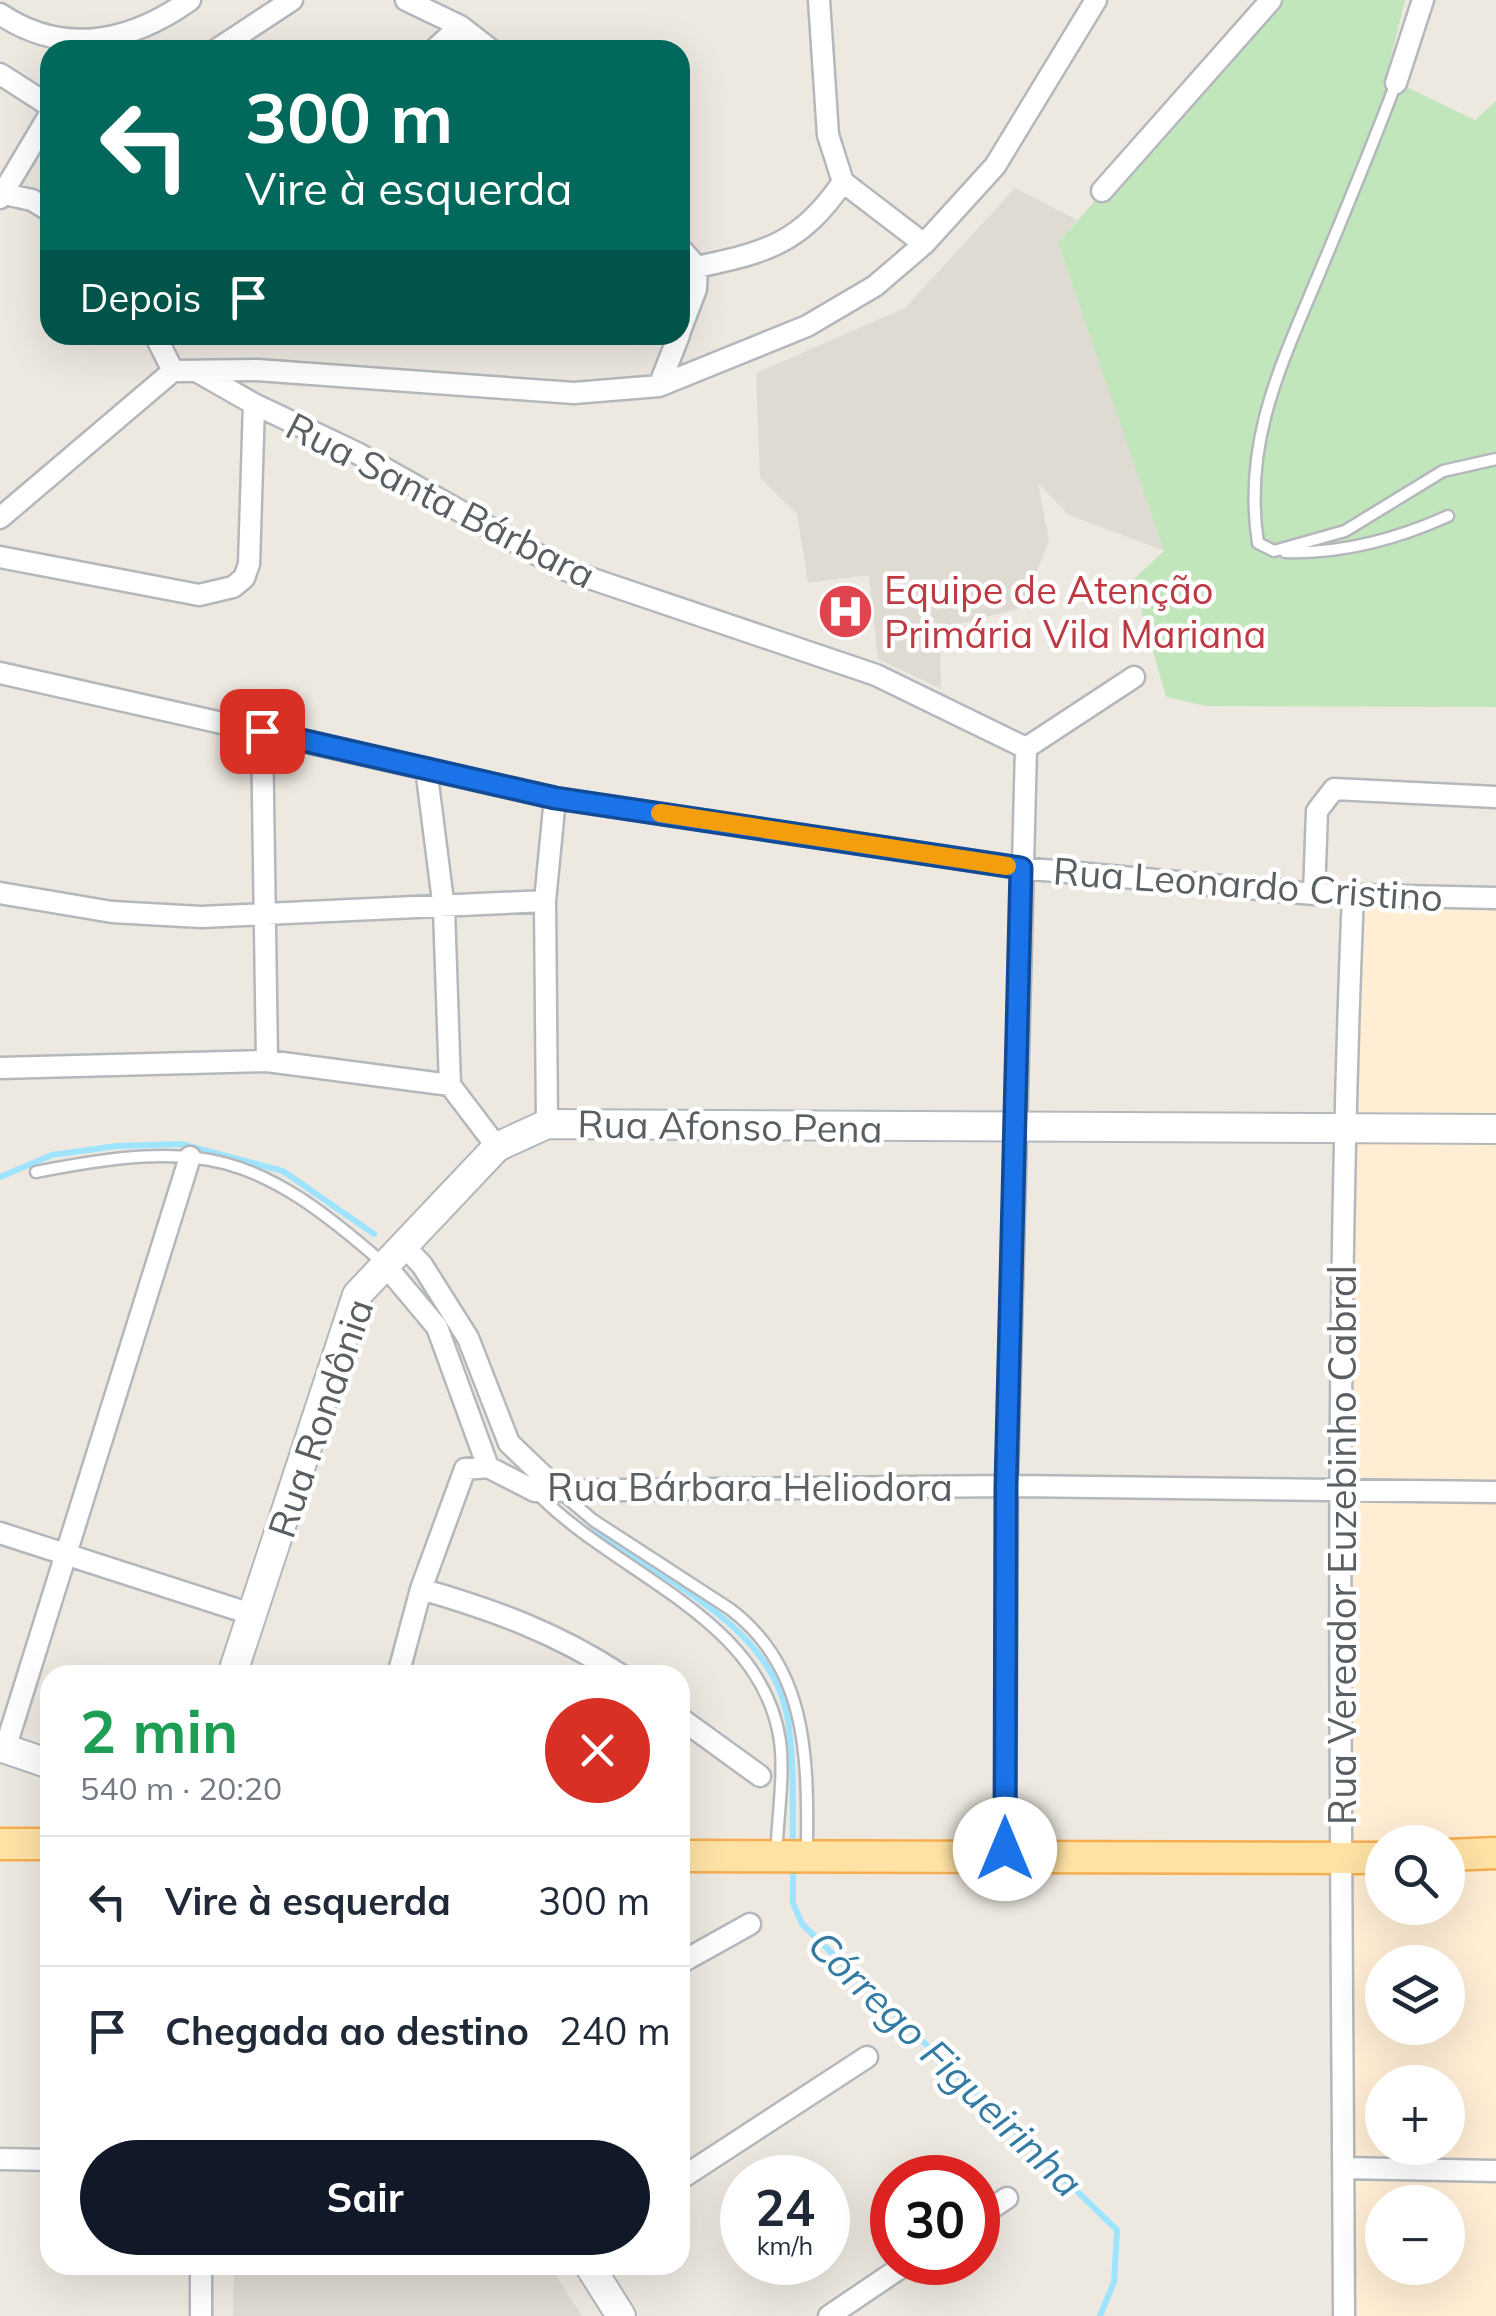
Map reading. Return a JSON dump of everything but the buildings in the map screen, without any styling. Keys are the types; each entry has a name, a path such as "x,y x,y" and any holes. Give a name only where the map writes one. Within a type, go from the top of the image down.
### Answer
{"main road":[{"path":"0,1844 40,1844"},
{"path":"690,1855 771,1848 864,1856 1365,1859"},
{"path":"1465,1854 1496,1853"}],"street":[{"path":"93,40 136,32 190,0"},
{"path":"231,40 292,0"},
{"path":"406,0 460,26 478,40"},
{"path":"819,0 828,135 843,182 924,244"},
{"path":"0,518 172,371 258,370 574,393 659,386 807,326 874,286 924,244 995,166 1096,0"},
{"path":"1102,191 1271,0"},
{"path":"1396,83 1423,0"},
{"path":"0,14 42,34 81,40"},
{"path":"445,40 460,26"},
{"path":"0,74 40,100"},
{"path":"40,131 1,195 40,204"},
{"path":"696,267 772,250 817,218 843,182"},
{"path":"690,260 696,267 696,289 690,305"},
{"path":"159,345 172,371"},
{"path":"659,386 674,345"},
{"name":"Rua Santa Bárbara","path":"195,370 254,404 357,453 563,570 876,674 1026,748"},
{"path":"0,558 199,594 233,587 244,578 248,564 254,404"},
{"name":"Rua Leonardo Cristino","path":"0,673 555,798 1021,868 1314,894 1496,898"},
{"path":"1005,1857 1006,1486 1026,748 1134,677"},
{"path":"262,731 267,1061"},
{"path":"426,768 444,908 450,1085 497,1147"},
{"path":"1314,894 1318,811 1326,794 1342,786 1496,797"},
{"path":"548,1124 545,900 555,798"},
{"path":"0,893 128,913 202,917 545,900"},
{"name":"Rua Vereador Euzebinho Cabral","path":"1344,2316 1340,1488 1343,1129 1352,895"},
{"path":"0,1068 267,1061 450,1085"},
{"name":"Rua Afonso Pena","path":"497,1147 548,1124 1015,1130 1496,1130"},
{"name":"Rua Rondônia","path":"235,1665 352,1308 366,1284 497,1147"},
{"path":"40,1761 2,1748 68,1558 190,1157"},
{"path":"394,1256 436,1326 488,1467 466,1469 421,1589 401,1665"},
{"path":"394,1256 422,1265 468,1338 509,1443 559,1490"},
{"name":"Rua Bárbara Heliodora","path":"488,1467 535,1491 1006,1486 1496,1492"},
{"path":"0,1533 251,1614"},
{"path":"421,1589 527,1622 574,1644 606,1665"},
{"path":"690,1725 760,1776"},
{"path":"690,1957 750,1924"},
{"path":"690,2172 866,2057"},
{"path":"0,2159 40,2160"},
{"path":"1343,2168 1496,2171"},
{"path":"1000,2203 1007,2198"},
{"path":"201,2275 201,2316"},
{"path":"595,2275 621,2316"},
{"path":"828,2316 875,2285"}],"lane":[{"path":"1396,83 1276,373 1260,427 1253,511 1258,543 1274,551 1317,553 1408,535 1448,516"},
{"path":"1274,551 1345,532 1443,471 1496,459"},
{"path":"36,1172 125,1157 190,1157 228,1162 275,1181 394,1256"},
{"path":"559,1490 593,1520 730,1609 764,1639 791,1684 803,1737 807,1842"},
{"path":"535,1491 567,1522 720,1632 750,1662 768,1693 780,1738 771,1848"}],"shaded area":[{"path":"1015,188 1077,220 1058,243 1165,551 1069,515 1038,483 1049,541 1021,608 940,629 941,689 878,659 869,575 808,583 797,514 760,478 756,373 905,308"},
{"path":"1496,885 1496,2316 1353,2316 1349,889"},
{"path":"234,2275 555,2275 582,2316 233,2316"}],"green space":[{"path":"1271,0 1405,0 1386,77 1475,120 1496,101 1496,707 1206,706 1166,697 1133,580 1164,551 1058,243"}],"waterway":[{"name":"Córrego Figueirinha","path":"0,1177 52,1155 117,1146 181,1144 283,1171 374,1234"},
{"name":"Córrego Figueirinha","path":"591,1529 708,1606 758,1654 776,1683 790,1731 793,1846"},
{"name":"Córrego Figueirinha","path":"793,1863 793,1903 802,1924 1117,2230 1114,2282 1100,2316"}],"slow traffic":[{"path":"660,813 1007,866"}],"place":[{"name":"Equipe de Atenção Primária Vila Mariana","path":"845,612"}],"route":[{"path":"262,731 555,798 1021,868 1006,1486 1005,1849"}]}
